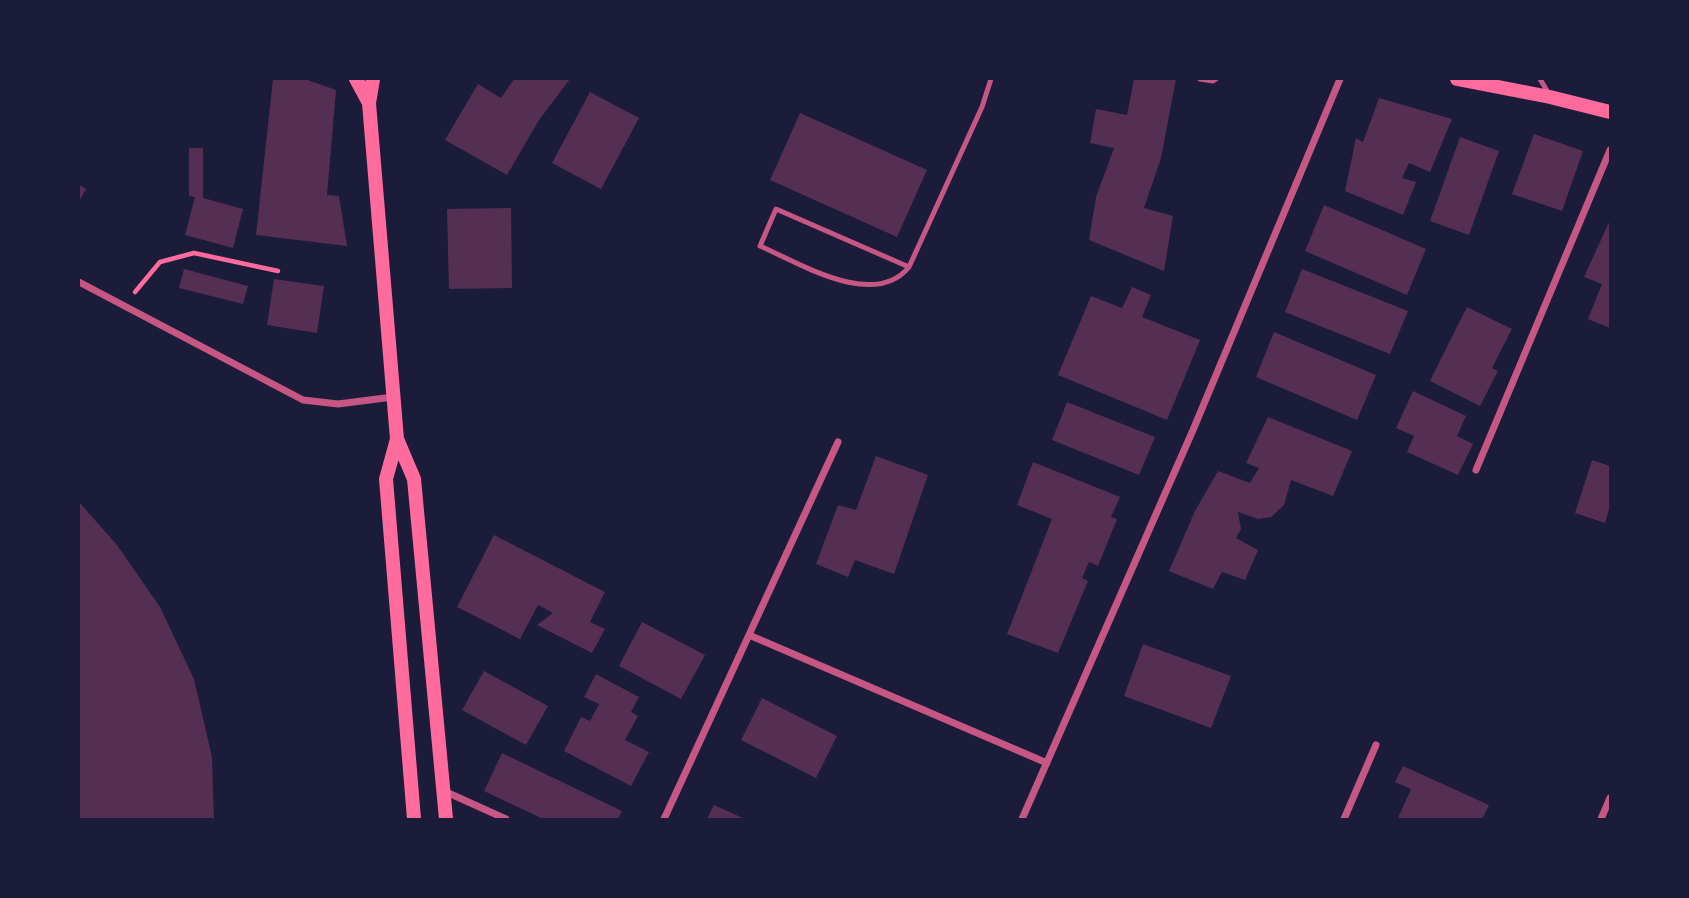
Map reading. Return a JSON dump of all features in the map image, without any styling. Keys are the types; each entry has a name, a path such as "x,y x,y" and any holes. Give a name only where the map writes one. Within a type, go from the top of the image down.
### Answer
{"main road":[{"path":"356,79 369,103"},
{"path":"373,79 369,103 397,439 415,479 446,819"},
{"path":"1457,79 1610,112"},
{"path":"397,439 386,479 414,819"}],"street":[{"path":"1022,819 1194,430 1340,79"},
{"path":"1476,470 1610,150"},
{"path":"79,282 303,400 338,404 393,397"},
{"path":"664,819 838,442"},
{"path":"749,635 1047,763"},
{"path":"1344,819 1376,744"},
{"path":"443,790 506,819"},
{"path":"1601,819 1610,798"}],"lane":[{"path":"909,267 776,209 760,246 829,276 859,284 879,285 902,275 909,267 982,107 991,79"},
{"path":"1200,79 1216,79"},
{"path":"1540,79 1550,97"}],"path":[{"path":"124,306 160,262 194,253 278,271"}],"building":[{"path":"273,79 305,79 336,90 327,195 339,196 347,246 256,235"},
{"path":"514,79 570,79 539,120 507,175 445,140 478,84 501,98"},
{"path":"1134,79 1176,79 1161,158 1144,208 1173,216 1164,271 1089,240 1096,197 1114,148 1090,143 1096,109 1127,115"},
{"path":"590,92 639,118 601,189 552,163"},
{"path":"1379,98 1452,119 1430,172 1409,163 1402,178 1416,182 1403,215 1345,191 1356,138 1363,142"},
{"path":"800,113 927,170 897,237 770,180"},
{"path":"1534,134 1583,151 1562,211 1512,194"},
{"path":"1460,137 1499,151 1469,235 1430,221"},
{"path":"189,148 203,148 203,198 243,209 233,248 185,235 195,197 189,196"},
{"path":"79,185 86,189 79,202"},
{"path":"1324,205 1426,249 1407,295 1305,251"},
{"path":"511,208 512,288 449,289 447,209"},
{"path":"1610,220 1610,328 1588,319 1602,284 1584,277"},
{"path":"184,269 248,286 243,304 179,288"},
{"path":"1302,269 1408,311 1390,354 1285,312"},
{"path":"274,279 324,286 317,333 267,325"},
{"path":"1132,287 1151,295 1142,317 1200,340 1167,420 1058,375 1091,296 1122,308"},
{"path":"1467,307 1512,329 1492,368 1498,371 1480,406 1430,381"},
{"path":"1274,332 1376,375 1357,420 1256,377"},
{"path":"1413,391 1466,416 1457,436 1473,444 1458,475 1407,452 1414,436 1396,428"},
{"path":"1067,402 1155,437 1139,475 1052,440"},
{"path":"1268,417 1352,451 1333,496 1291,480 1284,505 1271,517 1258,519 1238,512 1241,529 1236,538 1258,550 1245,580 1222,572 1213,589 1169,571 1195,511 1218,471 1250,483 1259,468 1246,463"},
{"path":"876,456 928,475 894,574 855,560 848,577 816,564 838,505 856,510"},
{"path":"1592,460 1610,466 1610,506 1605,523 1575,513"},
{"path":"1033,462 1120,497 1111,517 1117,519 1098,566 1089,562 1082,578 1088,581 1058,653 1007,634 1052,519 1017,505"},
{"path":"79,502 117,545 160,607 194,679 212,757 214,819 79,819"},
{"path":"494,535 605,592 590,622 605,629 592,653 537,625 553,613 538,605 520,639 457,607"},
{"path":"642,622 705,655 681,699 619,666"},
{"path":"1143,644 1231,676 1211,728 1124,696"},
{"path":"484,671 548,706 526,745 462,710"},
{"path":"596,674 639,697 631,712 638,716 625,740 649,752 631,786 564,751 581,717 590,721 599,704 584,697"},
{"path":"762,698 837,736 816,778 741,740"},
{"path":"502,753 622,811 618,819 543,819 484,791"},
{"path":"1403,766 1489,805 1482,819 1398,818 1411,789 1395,782"},
{"path":"714,805 745,819 707,819"}]}
